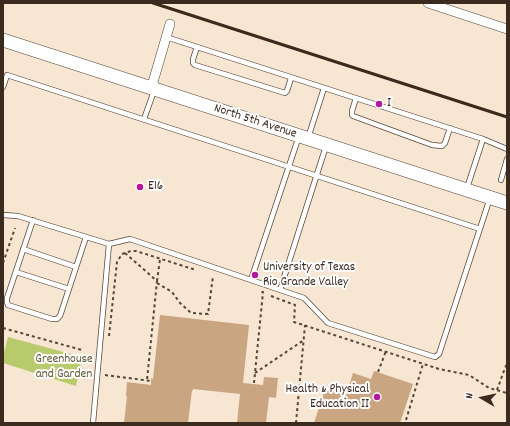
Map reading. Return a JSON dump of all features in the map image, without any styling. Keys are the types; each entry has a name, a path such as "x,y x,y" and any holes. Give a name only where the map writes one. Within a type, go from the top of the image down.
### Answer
{"street":[{"path":"428,3 507,29"},
{"path":"152,89 170,24"},
{"name":"North 5th Avenue","path":"3,40 507,203"}],"lane":[{"path":"166,38 450,128 507,149"},
{"path":"197,47 193,63 195,66 285,94 291,78"},
{"path":"3,87 7,75 480,229"},
{"path":"251,280 289,166 303,138 324,88"},
{"path":"144,119 152,89"},
{"path":"356,98 352,114 354,116 432,145 442,146 445,143 450,128"},
{"path":"466,190 483,139"},
{"path":"280,290 326,145"},
{"path":"501,180 507,159"},
{"path":"3,215 18,216 33,220 109,244 130,239 304,298 328,323 435,357 439,354 490,198"},
{"path":"33,220 7,298 8,305 52,319 57,319 60,316 86,237"},
{"path":"93,423 109,244"},
{"path":"23,249 76,267"},
{"path":"16,272 69,289"}],"path":[{"path":"3,263 14,228"},
{"path":"109,337 116,262 125,253 136,251 200,272"},
{"path":"125,253 157,282 172,292 180,303 191,313 208,314 213,276 207,274"},
{"path":"147,380 160,258"},
{"path":"254,383 263,292 256,290"},
{"path":"296,423 305,325"},
{"path":"3,328 82,350"},
{"path":"255,373 304,340"},
{"path":"378,372 386,352"},
{"path":"406,420 423,364"},
{"path":"497,390 504,368 507,364"},
{"path":"106,368 105,375 151,381"}],"green space":[{"name":"Greenhouse and Garden","path":"8,337 82,357 76,386 3,363 3,356"}],"building":[{"path":"160,315 249,325 243,383 263,385 264,377 278,378 276,398 269,397 266,423 237,423 240,394 193,389 188,423 124,423 127,382 151,385 151,378 153,379"},
{"name":"Health & Physical Education II","path":"374,371 413,384 400,423 314,423 325,389 346,396 353,373 371,379"}],"railway":[{"path":"153,3 507,117"}],"place":[{"name":"I","path":"379,104"},
{"name":"E16","path":"140,187"},
{"name":"University of Texas Rio Grande Valley","path":"255,275"},
{"name":"Health & Physical Education II","path":"377,397"}]}
